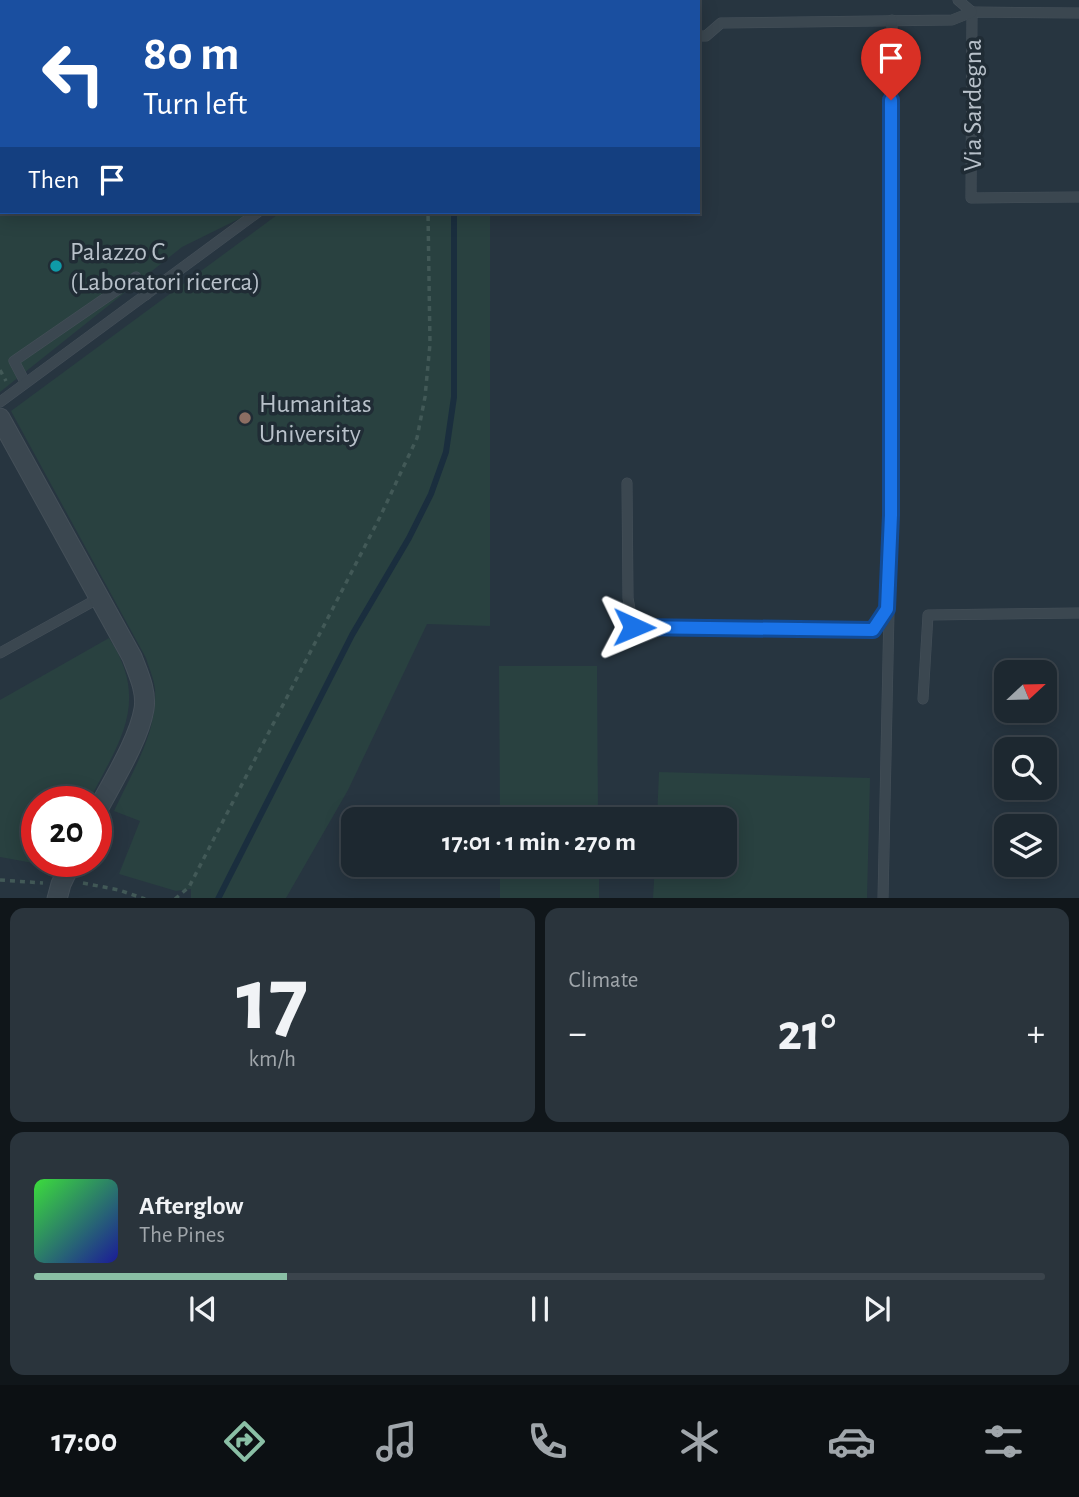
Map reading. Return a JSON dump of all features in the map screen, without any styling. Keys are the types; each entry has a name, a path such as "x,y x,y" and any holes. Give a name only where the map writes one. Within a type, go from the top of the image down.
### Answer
{"street":[{"path":"0,418 132,657 143,684 144,708 137,731 110,786"},
{"path":"57,898 64,877"}],"lane":[{"path":"700,36 706,36 721,23 952,20 972,12 958,0"},
{"name":"Via Sardegna","path":"1079,12 972,12 971,198 1079,197"},
{"path":"883,898 891,515 892,20"},
{"path":"0,402 255,214"},
{"path":"25,382 14,361 136,277 146,295"},
{"path":"628,483 628,598 634,627 873,630 887,609"},
{"path":"0,653 99,598"},
{"path":"923,699 928,615 1079,613"}],"path":[{"path":"175,898 189,887 380,517 417,438 425,397 430,344 428,214"}],"green space":[{"path":"0,214 249,214 182,247 0,392"},
{"name":"Humanitas University","path":"278,214 490,214 490,626 427,624 348,790 286,898 191,898 191,889 176,891 119,874 140,821 114,811 148,737 155,705 154,681 146,658 11,411"},
{"path":"109,638 128,682 126,721 120,740 97,786 21,786 21,861 0,857 0,700"},
{"path":"499,666 597,666 598,807 500,807"},
{"path":"659,772 870,778 867,898 653,898 654,877 737,877 737,807 658,807"},
{"path":"500,877 599,877 599,898 500,898"}],"waterway":[{"path":"219,898 352,635 409,538 431,494 446,452 454,397 454,214"}],"place":[{"name":"Palazzo C (Laboratori ricerca)","path":"56,266"},
{"name":"Humanitas University","path":"245,418"}],"route":[{"path":"634,627 873,630 887,609 891,515 891,100"}]}
